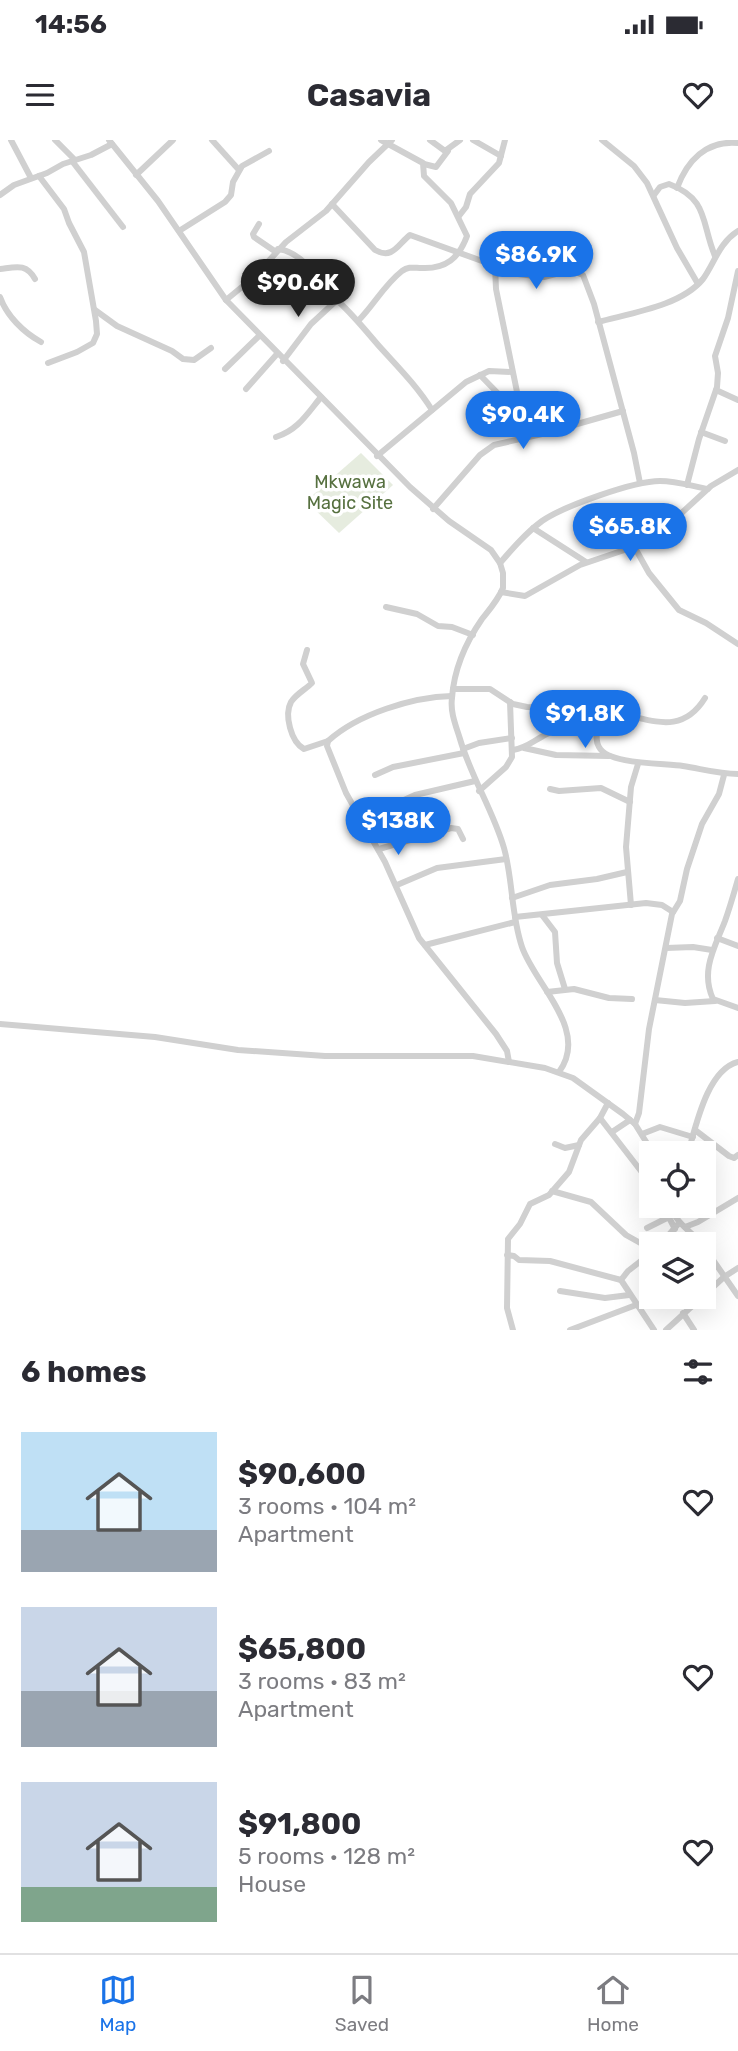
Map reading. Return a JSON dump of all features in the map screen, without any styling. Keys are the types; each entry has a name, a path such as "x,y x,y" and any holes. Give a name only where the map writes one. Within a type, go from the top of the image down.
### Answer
{"street":[{"path":"11,140 31,178"},
{"path":"55,140 74,161 123,228"},
{"path":"136,175 173,140"},
{"path":"212,140 239,170"},
{"path":"382,140 391,142 424,164 436,167 460,140"},
{"path":"430,140 448,151"},
{"path":"473,140 501,156"},
{"path":"459,216 466,207 469,195 497,166 506,140"},
{"path":"602,140 634,166 654,195 677,248 698,284"},
{"path":"0,195 14,185 91,156 110,142 179,231 226,300 259,336 433,509 486,546 500,563 504,579 501,592 464,650 452,692 453,717 463,751 498,830 506,859 515,920 527,959 562,1016 568,1043 566,1060 559,1072"},
{"path":"226,300 254,277 277,250 332,204 369,162 391,142"},
{"path":"677,188 686,165 709,146 722,142 738,143"},
{"path":"179,231 229,199 239,170 255,157 269,151"},
{"path":"358,321 386,286 402,271 413,266 422,268 445,265 453,261 467,236 459,216 446,196 425,176 424,164"},
{"path":"39,176 64,209 81,245 97,334 88,347 48,363"},
{"path":"654,195 665,184 694,197 699,204 715,256"},
{"path":"332,204 378,253 391,253 410,235 528,276 544,277 571,270 579,272 590,291 640,483"},
{"path":"259,224 254,237 277,250 287,251 312,270 418,388 432,410"},
{"path":"598,322 676,300 698,284 725,241 738,231"},
{"path":"495,265 496,289 526,436"},
{"path":"0,269 26,268 35,279"},
{"path":"687,485 716,390 718,373 715,356 728,318 738,271"},
{"path":"0,297 1,306 16,323 41,342"},
{"path":"283,361 311,324 337,300"},
{"path":"94,310 113,324 190,362 211,348"},
{"path":"225,369 259,336"},
{"path":"246,388 277,354"},
{"path":"377,456 466,382 489,371 512,372"},
{"path":"480,374 522,418"},
{"path":"716,390 738,400"},
{"path":"276,436 300,424 321,397"},
{"path":"433,509 489,448 623,411"},
{"path":"701,432 725,441"},
{"path":"501,592 525,596 586,562 635,548 665,528 708,489 738,470"},
{"path":"500,563 533,528 557,512 640,483 663,481 708,489"},
{"path":"533,528 586,562"},
{"path":"635,548 649,573 679,610 706,623 738,644"},
{"path":"386,607 417,614 438,626 452,627 472,635"},
{"path":"307,650 303,664 312,683 290,705 288,713 297,745 304,748 328,741 348,725 371,714 419,698 452,692 489,689 510,702 527,707 580,708 673,722 687,718 705,698"},
{"path":"479,791 506,766 513,750 510,702"},
{"path":"513,750 524,748 545,735 579,724 594,712"},
{"path":"594,712 599,719 599,747 611,755 638,764 684,766 724,775 738,774"},
{"path":"376,775 463,751 479,743 512,738"},
{"path":"328,741 330,758 346,793 379,849 414,928 496,1034 507,1051 509,1062"},
{"path":"524,748 556,755 611,755"},
{"path":"631,905 626,840 633,778 638,764"},
{"path":"612,1132 633,1122 639,1113 649,1029 673,912 682,895 687,869 702,824 719,794 724,775"},
{"path":"362,819 415,796 475,781"},
{"path":"550,789 605,789 630,802"},
{"path":"379,849 451,828 458,829 463,839"},
{"path":"397,885 437,868 506,859"},
{"path":"512,898 550,885 627,872"},
{"path":"715,1001 710,993 708,971 712,950 738,879"},
{"path":"425,945 542,915 655,903 673,912"},
{"path":"542,915 555,932 557,963 565,989"},
{"path":"717,939 738,946"},
{"path":"666,948 693,947 712,950"},
{"path":"547,992 583,990 609,998 632,999"},
{"path":"655,1000 685,1003 715,1001 738,1008"},
{"path":"0,1024 155,1037 238,1050 347,1057 452,1054 509,1062 559,1072 573,1078 633,1122 646,1141"},
{"path":"692,1141 719,1073 730,1064 738,1062"},
{"path":"513,1330 507,1308 508,1239 520,1224 530,1204 552,1191 569,1172 579,1145 608,1103"},
{"path":"600,1118 639,1168"},
{"path":"642,1134 660,1127 694,1134 729,1156 734,1158 738,1155"},
{"path":"555,1144 565,1148 579,1145"},
{"path":"552,1191 591,1202 626,1235 639,1243"},
{"path":"674,1232 680,1226 698,1222 738,1198"},
{"path":"647,1228 667,1218"},
{"path":"670,1218 687,1232"},
{"path":"675,1218 680,1226"},
{"path":"507,1255 521,1260 550,1261 621,1280 654,1330"},
{"path":"621,1280 639,1261"},
{"path":"716,1265 738,1296"},
{"path":"666,1330 724,1277 738,1268"},
{"path":"559,1292 605,1298 629,1295"},
{"path":"570,1329 636,1305"},
{"path":"683,1313 694,1330"}],"green space":[{"name":"Mkwawa Magic Site","path":"361,453 393,485 339,533 306,501"}]}
